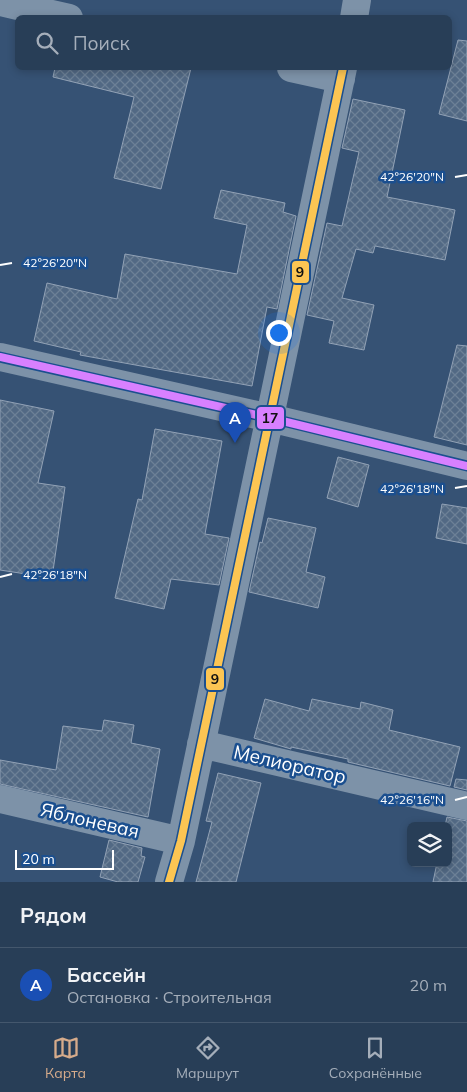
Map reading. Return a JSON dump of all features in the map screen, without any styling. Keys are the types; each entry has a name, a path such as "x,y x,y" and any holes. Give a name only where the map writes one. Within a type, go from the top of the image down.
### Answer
{"street":[{"path":"355,15 358,0"},
{"path":"0,2 56,15"},
{"path":"169,882 201,744 342,73 311,70"},
{"path":"0,357 270,418 467,466"},
{"name":"Мелиоратор","path":"201,744 467,806"},
{"name":"Яблоневая","path":"0,799 180,841"}],"building":[{"path":"458,40 467,41 467,121 439,114 450,70 452,70"},
{"path":"55,70 191,70 161,189 114,178 134,97 53,77"},
{"path":"353,99 405,110 387,197 455,210 445,260 375,246 373,253 356,249 342,298 374,305 364,350 329,343 334,321 307,315 327,223 342,226 359,152 342,148"},
{"path":"221,190 285,203 283,212 296,216 277,309 267,307 252,386 80,355 81,352 34,341 47,283 117,299 125,254 237,274 247,225 214,218"},
{"path":"457,345 467,346 467,445 434,437"},
{"path":"0,400 54,411 38,483 65,487 52,578 0,570"},
{"path":"155,429 222,441 205,534 229,538 219,585 171,579 164,609 115,598 138,499 142,500"},
{"path":"338,457 369,465 358,507 327,498"},
{"path":"442,504 467,508 467,544 436,538"},
{"path":"268,518 316,528 306,572 325,577 318,608 249,592 260,542 262,543"},
{"path":"265,699 309,711 312,699 360,709 361,702 393,710 389,730 460,747 450,786 348,762 348,759 291,747 291,749 254,738"},
{"path":"104,720 134,725 131,743 160,749 148,817 0,784 0,760 56,770 63,726 102,731"},
{"path":"218,773 261,783 236,882 196,882 212,822 206,821"},
{"path":"456,779 467,780 467,790 454,787"},
{"path":"447,817 467,821 467,882 433,882 436,867 452,867 452,822 446,822"},
{"path":"109,840 142,848 141,856 145,857 138,882 118,882 100,877"}],"transit line":[{"name":"9","path":"169,882 181,841 343,70"},
{"name":"17","path":"0,357 270,418 467,466"}],"place":[{"name":"Бассейн","path":"235,443"}]}
